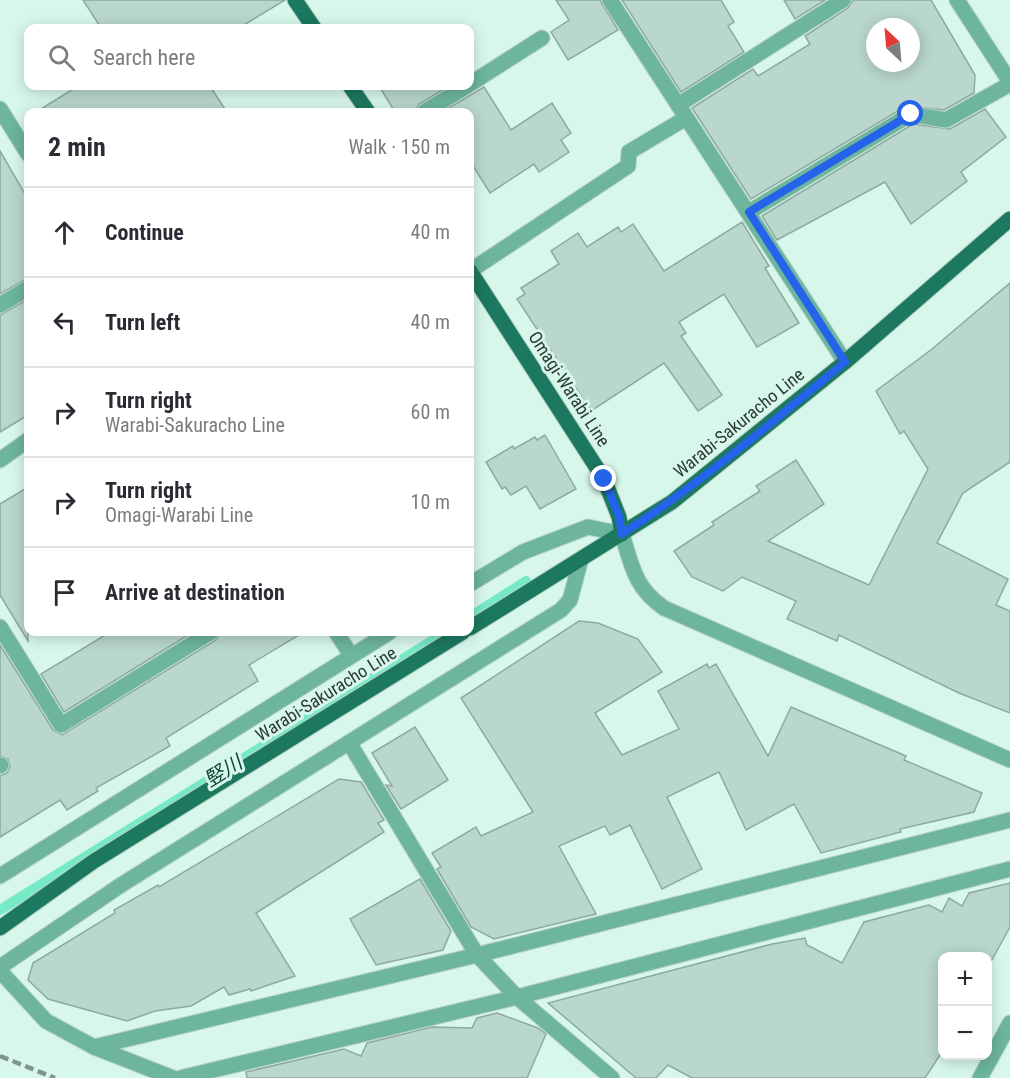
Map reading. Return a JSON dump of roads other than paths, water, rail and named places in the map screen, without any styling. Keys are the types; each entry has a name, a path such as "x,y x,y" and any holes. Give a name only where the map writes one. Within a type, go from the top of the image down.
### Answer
{"main road":[{"path":"295,0 311,24"},
{"path":"353,90 365,108"},
{"name":"Warabi-Sakuracho Line","path":"474,625 672,502 845,362 1010,219"},
{"name":"Omagi-Warabi Line","path":"474,277 604,479 619,516 622,534"},
{"name":"Warabi-Sakuracho Line","path":"0,928 94,861 457,636"}],"street":[{"path":"610,0 845,362"},
{"path":"474,268 628,166 629,152 682,112 843,0"},
{"path":"749,212 911,114 946,120 1010,83 957,0"},
{"path":"474,81 542,38"},
{"path":"431,108 460,90"},
{"path":"0,110 5,129 24,150"},
{"path":"0,305 24,290"},
{"path":"0,460 24,444"},
{"path":"474,582 523,552 588,527 622,534 638,582 647,597 664,608 1010,760"},
{"path":"173,1078 94,1047 46,1021 0,969 121,885 350,744 561,610 570,600 581,560"},
{"path":"0,627 61,725 205,636"},
{"path":"339,636 351,655"},
{"path":"0,876 383,636"},
{"path":"350,744 477,955 517,997 612,1078"},
{"path":"94,1047 477,955 1010,820"},
{"path":"180,1078 517,997 1010,869"},
{"path":"980,1078 1010,1023"}],"waterway":[{"name":"竪川","path":"474,614 526,581"},
{"name":"竪川","path":"0,910 440,636"}],"railway":[{"path":"0,1056 55,1078"}]}
